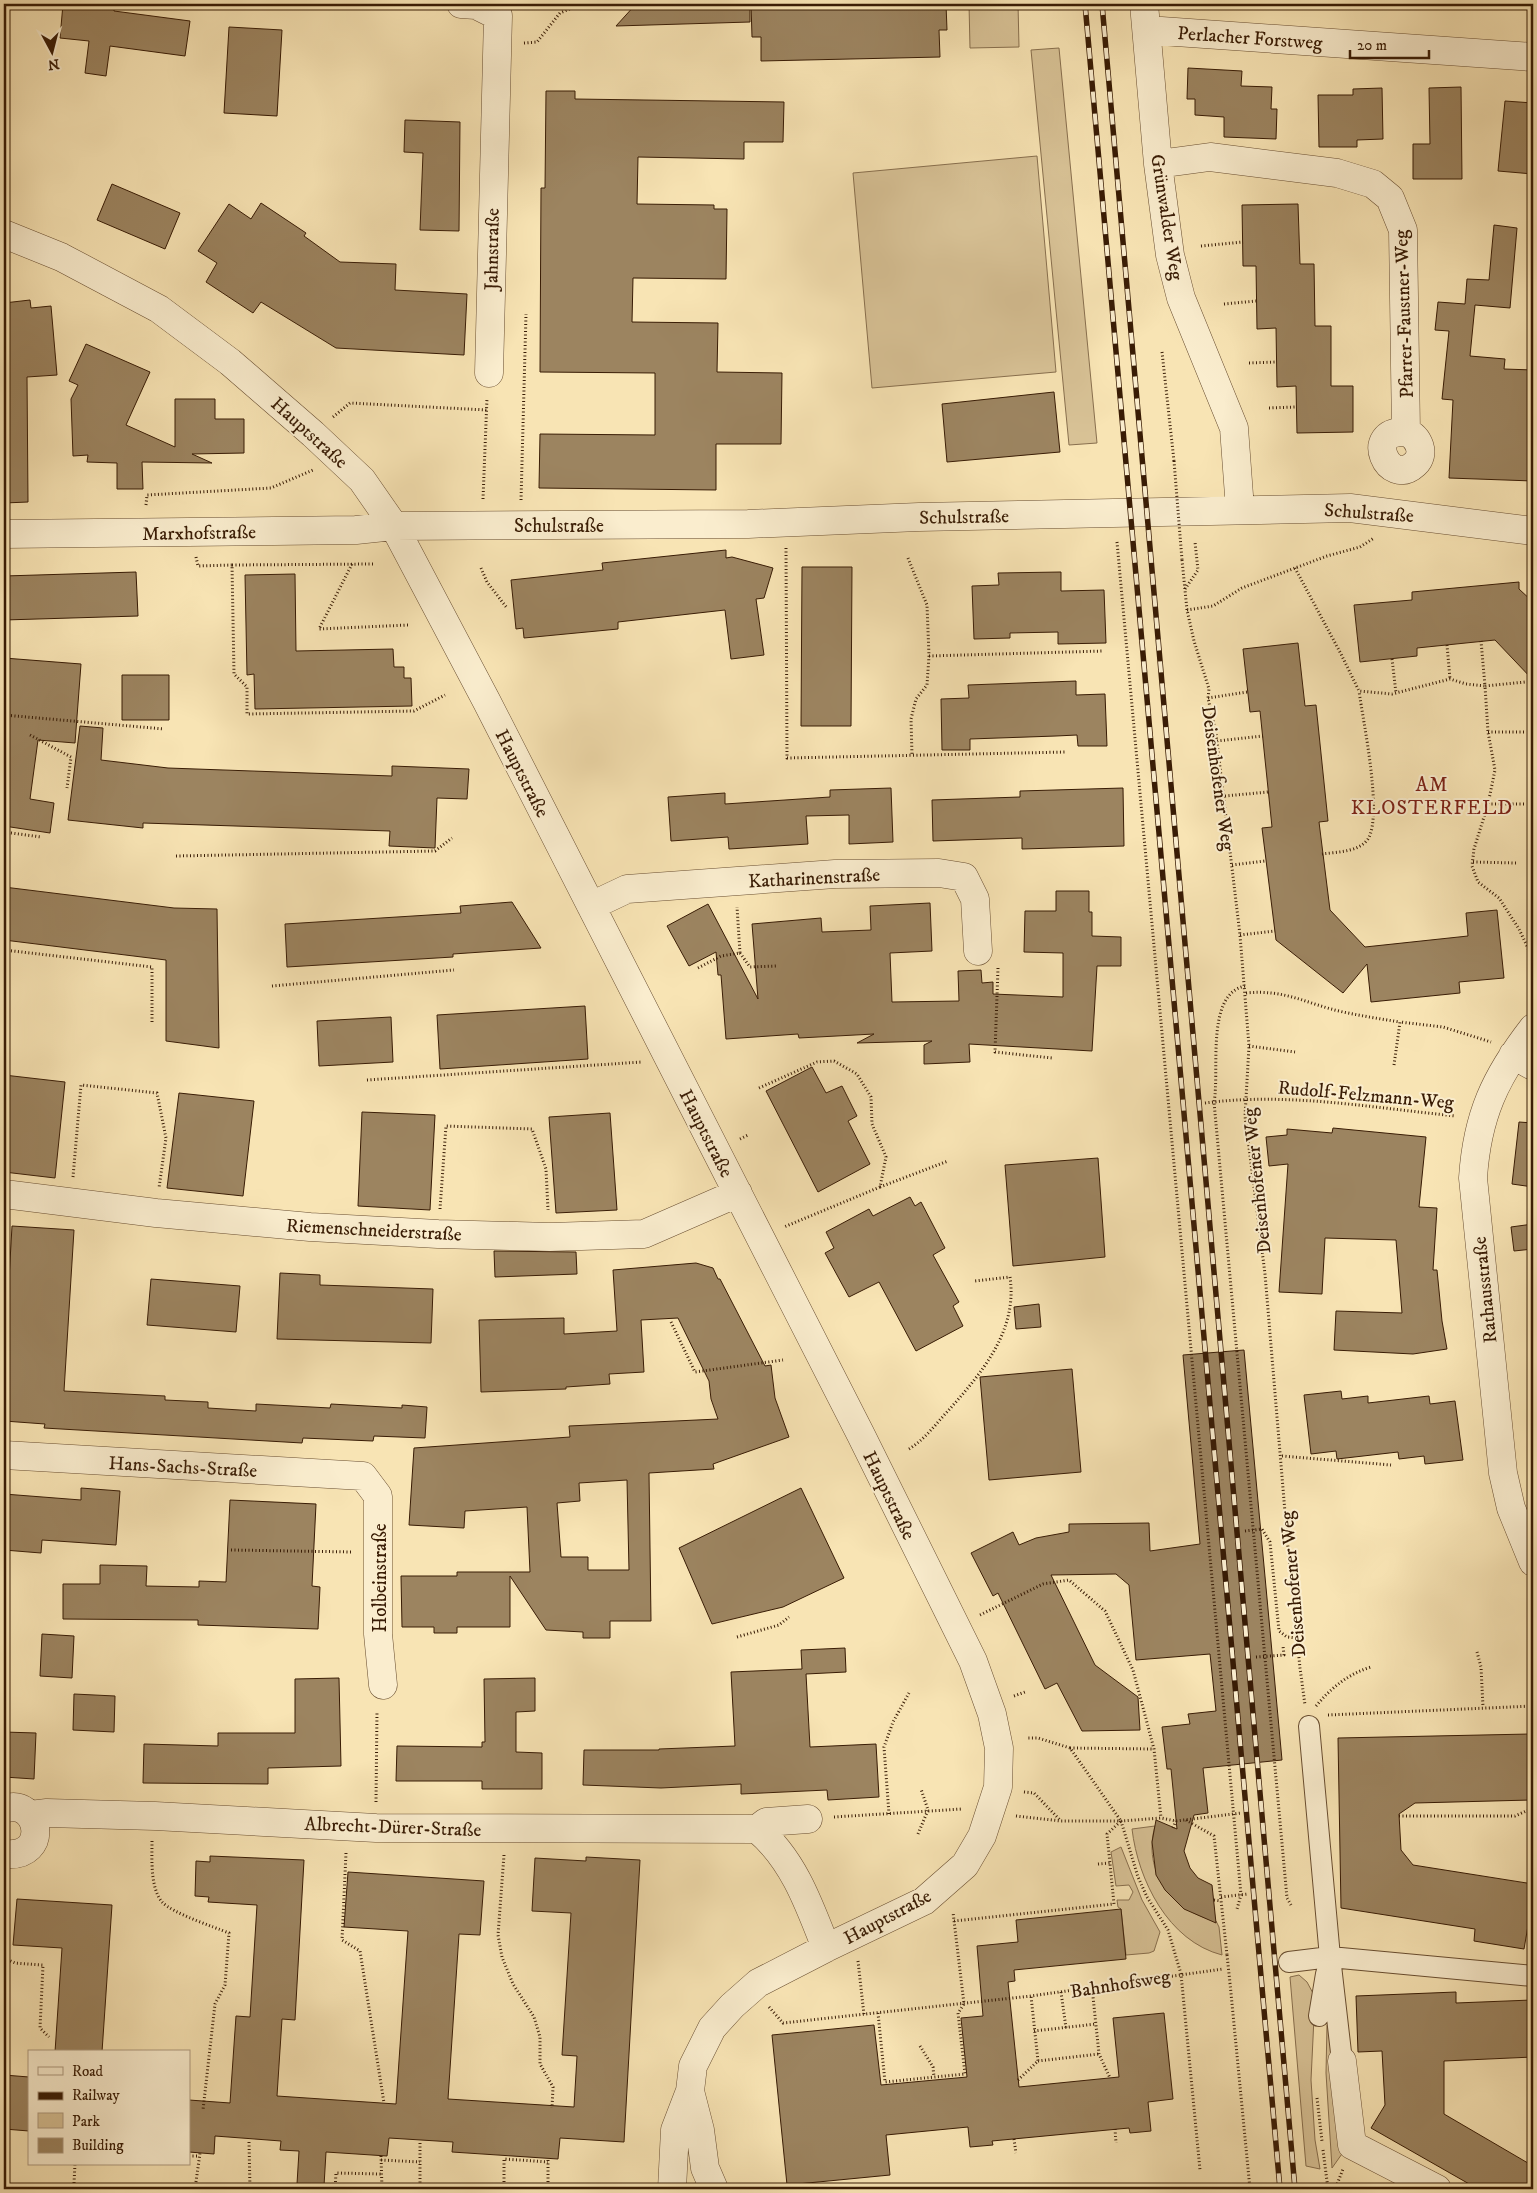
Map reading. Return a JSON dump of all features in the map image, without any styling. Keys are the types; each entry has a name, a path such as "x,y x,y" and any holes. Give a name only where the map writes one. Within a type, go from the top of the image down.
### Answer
{"street":[{"name":"Jahnstraße","path":"468,4 498,16 499,44 492,179 489,372"},
{"name":"Perlacher Forstweg","path":"1146,17 1533,57"},
{"name":"Grünwalder Weg","path":"1146,17 1158,164 1170,255 1181,298 1234,428 1240,509"},
{"name":"Pfarrer-Faustner-Weg","path":"1158,164 1210,157 1337,173 1373,184 1390,198 1403,230 1406,432"},
{"name":"Hauptstraße","path":"4,234 61,257 159,309 230,362 314,434 362,480 394,526 469,667 738,1193 973,1661 992,1714 997,1740 999,1779 991,1812 982,1836 965,1865 924,1901 758,1983 732,2006 712,2028 693,2066 690,2090 675,2130 672,2189"},
{"name":"Schulstraße","path":"394,526 748,524 1240,509 1350,508 1533,531"},
{"name":"Marxhofstraße","path":"4,534 145,534 356,530 394,526"},
{"name":"Katharinenstraße","path":"591,906 626,889 835,874 939,873 964,876 975,899 978,950"},
{"name":"Rathausstraße","path":"1533,1028 1523,1061 1496,1084 1486,1107 1475,1148 1473,1178 1503,1473 1511,1508 1533,1562"},
{"name":"Riemenschneiderstraße","path":"4,1194 156,1213 310,1227 438,1234 592,1237 644,1234 738,1193"},
{"name":"Hans-Sachs-Straße","path":"4,1455 363,1476"},
{"name":"Holbeinstraße","path":"363,1476 378,1496 378,1634 383,1685"},
{"path":"1309,1714 1320,1772 1330,1957 1352,2144 1437,2189"},
{"name":"Albrecht-Dürer-Straße","path":"4,1809 9,1807 21,1808 30,1815 47,1813 155,1816 376,1828 757,1829 766,1822 808,1819 782,1855"},
{"path":"4,1854 16,1855 27,1850 34,1839 36,1827 30,1815"},
{"path":"757,1829 782,1855 803,1891 826,1948"},
{"path":"1293,1957 1330,1957 1533,1976"},
{"path":"1319,2016 1330,1957"},
{"name":"Hauptstraße","path":"690,2090 700,2130 705,2168 714,2189"}],"path":[{"path":"499,44 537,42 560,13 581,4"},
{"path":"1201,246 1243,242"},
{"path":"1224,304 1256,301"},
{"path":"521,505 526,314"},
{"name":"Deisenhofener Weg","path":"1162,352 1174,461 1184,589 1194,641 1208,689 1225,796 1250,1046 1245,1116 1265,1274 1297,1638 1309,1714"},
{"path":"1249,363 1277,362"},
{"path":"483,502 489,372"},
{"path":"350,403 487,410"},
{"path":"1269,408 1296,407"},
{"path":"145,534 147,495 271,488 314,469"},
{"path":"1187,610 1213,606 1242,588 1327,556 1360,547 1377,536"},
{"path":"1116,542 1234,1814 1241,1894 1237,1909"},
{"path":"1184,589 1198,570 1195,542"},
{"path":"195,553 198,566 375,564"},
{"path":"786,557 788,758 1066,752"},
{"path":"908,558 927,605 929,656 927,685 916,698 911,719 912,755"},
{"path":"352,564 319,629 408,625"},
{"path":"232,565 234,674 247,687 248,714 414,711 445,695"},
{"path":"481,568 487,582 507,608"},
{"path":"1295,568 1341,654 1358,691 1374,795 1372,826 1368,839 1354,849 1322,854"},
{"path":"1481,641 1488,732 1495,770 1488,804 1474,849 1473,862 1478,882 1499,898 1519,929 1533,959"},
{"path":"1447,645 1450,679"},
{"path":"929,656 1104,651"},
{"path":"1392,659 1396,692"},
{"path":"1358,691 1396,692 1450,679 1466,684 1485,686 1525,682"},
{"path":"1208,698 1247,692"},
{"path":"4,715 164,730"},
{"path":"1488,732 1525,732"},
{"path":"30,734 71,758 68,788"},
{"path":"1217,741 1262,736"},
{"path":"1225,796 1268,792"},
{"path":"1488,804 1525,804"},
{"path":"4,832 41,837"},
{"path":"176,856 435,851 452,838"},
{"path":"1232,865 1265,860"},
{"path":"1473,862 1516,863"},
{"path":"735,881 740,953 750,967 778,966"},
{"path":"1240,935 1275,931"},
{"path":"4,950 152,967 152,1024"},
{"path":"978,950 999,964 995,1052 1052,1058"},
{"path":"698,968 721,956 740,953"},
{"path":"272,986 454,970"},
{"path":"1245,986 1238,987 1228,995 1218,1018 1217,1087 1214,1102 1287,1898 1291,1906"},
{"path":"1246,993 1262,992 1292,995 1342,1012 1400,1022 1444,1026 1485,1038 1523,1061"},
{"path":"1394,1065 1400,1022"},
{"path":"1250,1046 1295,1052"},
{"path":"367,1080 670,1061"},
{"path":"759,1088 817,1062 834,1061 857,1074 871,1097 872,1124 886,1157 880,1187"},
{"path":"71,1203 81,1085 157,1094 166,1138 156,1213"},
{"name":"Rudolf-Felzmann-Weg","path":"1205,1103 1247,1098 1292,1100 1463,1117 1480,1125"},
{"path":"438,1234 446,1126 532,1129 546,1169 550,1237"},
{"path":"760,1238 880,1187 948,1161"},
{"path":"909,1449 920,1442 965,1392 995,1353 1006,1326 1013,1294 1010,1277 975,1281"},
{"path":"672,1322 696,1372 783,1360"},
{"path":"1282,1456 1391,1465"},
{"path":"1245,1531 1262,1529 1270,1542 1279,1631 1291,1638 1297,1638"},
{"path":"231,1550 378,1552"},
{"path":"956,1627 1043,1584 1069,1580 1105,1611 1132,1670 1154,1749 1161,1818"},
{"path":"737,1637 779,1625 789,1617"},
{"path":"1256,1658 1284,1655 1283,1646"},
{"path":"1477,1652 1481,1667 1483,1707"},
{"path":"1309,1714 1327,1693 1353,1673 1371,1668"},
{"path":"376,1828 376,1714 383,1685"},
{"path":"1013,1696 1025,1692"},
{"path":"889,1814 884,1747 893,1722 909,1693"},
{"path":"1325,1715 1533,1706"},
{"path":"1026,1738 1038,1738 1070,1748 1154,1749"},
{"path":"1070,1748 1122,1821 1138,1877 1147,1897 1168,1930 1181,1974 1200,2170"},
{"path":"918,1834 928,1810 921,1789"},
{"path":"1024,1792 1034,1793 1061,1821"},
{"path":"1399,1816 1515,1816 1533,1808"},
{"path":"1173,1828 1176,1821 1241,1813"},
{"path":"155,1816 152,1858 155,1887 163,1902 190,1918 229,1933 225,1985 215,2004 203,2110"},
{"path":"1186,1820 1214,1836 1250,2189"},
{"path":"954,1921 1114,1904 1107,1834 1122,1821"},
{"path":"347,1827 342,1940 360,1951 384,2103"},
{"path":"506,1829 498,1935 502,1957 513,1984 534,2017 540,2037 540,2064 553,2087 552,2108"},
{"path":"1098,1864 1110,1863"},
{"path":"1214,1900 1248,1894"},
{"path":"878,2013 885,2082 965,2074 958,2013 964,2004 953,1909"},
{"path":"854,1935 864,2015"},
{"path":"4,1958 15,1963 44,1965 40,2028 49,2036"},
{"name":"Bahnhofsweg","path":"770,2009 783,2023 1016,1998 1223,1969"},
{"path":"1092,1987 1099,2054 1110,2078"},
{"path":"1061,1992 1066,2028"},
{"path":"1030,1996 1038,2060"},
{"path":"1034,2031 1096,2024"},
{"path":"920,2046 933,2067 934,2077"},
{"path":"1018,2080 1038,2060 1099,2054"},
{"path":"1115,2129 1116,2143"},
{"path":"1014,2139 1016,2153"},
{"path":"249,2142 250,2189"},
{"path":"420,2143 420,2189"},
{"path":"190,2156 200,2155 195,2189"},
{"path":"382,2189 381,2158 420,2162"},
{"path":"504,2189 504,2159 548,2160 548,2189"},
{"path":"74,2183 75,2166"},
{"path":"1326,2168 1328,2189"},
{"path":"335,2189 336,2173 381,2174"},
{"path":"1336,2187 1341,2174"}],"green space":[{"path":"969,4 1018,4 1019,47 970,48"},
{"path":"1059,48 1097,443 1069,445 1031,50"},
{"path":"1037,156 1056,372 872,388 853,173"},
{"path":"1155,1826 1152,1843 1153,1858 1157,1873 1164,1887 1186,1908 1200,1916 1216,1921 1219,1927 1222,1955 1203,1948 1186,1937 1171,1922 1149,1888 1135,1848 1132,1829"},
{"path":"1121,1847 1142,1900 1160,1932 1154,1951 1149,1953 1126,1955 1121,1909 1118,1907 1117,1900 1129,1900 1133,1892 1129,1885 1116,1886 1111,1852"},
{"path":"1299,1975 1307,1982 1315,1997 1311,2080 1315,2140 1320,2169 1306,2166 1290,1977"},
{"path":"1327,2025 1329,2025 1344,2151 1332,2168 1326,2073"}],"building":[{"path":"63,4 114,6 114,11 190,21 185,56 110,46 106,76 85,73 89,41 60,38"},
{"path":"636,4 750,4 750,22 616,26"},
{"path":"751,4 946,4 947,30 939,30 940,57 761,61 761,37 752,37"},
{"path":"229,27 282,30 277,116 224,113"},
{"path":"1188,68 1242,71 1241,86 1272,87 1271,109 1277,109 1276,139 1224,137 1224,117 1195,115 1195,99 1187,99"},
{"path":"1461,87 1462,179 1413,179 1413,144 1430,144 1429,88"},
{"path":"1382,88 1383,139 1357,140 1357,147 1319,147 1318,95 1353,95 1353,89"},
{"path":"546,91 575,91 575,99 784,102 783,142 744,142 744,159 638,157 637,204 714,205 714,209 727,209 726,279 633,278 632,322 718,323 717,372 782,373 781,444 716,444 716,490 539,488 540,434 655,435 655,373 540,372 541,188 545,188"},
{"path":"1505,101 1533,103 1533,174 1498,171"},
{"path":"405,120 460,122 459,231 420,230 423,153 404,152"},
{"path":"112,184 180,213 165,249 97,220"},
{"path":"261,203 306,233 304,236 340,262 396,264 395,290 467,294 464,355 336,348 261,302 253,313 206,282 217,263 198,251 229,204 251,219"},
{"path":"1298,204 1300,264 1314,264 1315,326 1331,326 1331,386 1353,386 1353,432 1297,433 1296,386 1277,387 1276,328 1257,329 1256,266 1243,266 1242,205"},
{"path":"1494,225 1517,228 1510,308 1475,305 1470,356 1505,359 1504,369 1533,370 1533,481 1449,478 1453,400 1442,399 1449,331 1435,330 1438,302 1465,304 1467,279 1489,280"},
{"path":"30,300 31,308 51,306 57,375 27,377 28,502 4,503 4,303"},
{"path":"86,344 150,372 126,425 175,447 175,399 215,399 215,419 244,419 244,453 192,454 212,463 142,462 143,489 117,489 117,463 87,462 88,455 73,456 71,399 78,385 69,381"},
{"path":"1054,392 1060,452 947,462 942,404"},
{"path":"726,550 726,558 732,557 773,568 764,598 756,599 764,655 731,659 725,610 618,622 618,629 524,638 523,628 516,629 511,580 603,570 602,563"},
{"path":"802,567 852,567 851,726 801,726"},
{"path":"136,572 138,616 4,620 4,576"},
{"path":"1061,572 1061,591 1104,590 1106,643 1058,644 1058,632 1010,633 1010,638 974,639 972,586 999,585 998,573"},
{"path":"295,574 296,651 393,649 394,667 404,667 404,678 411,678 412,706 255,709 254,674 247,675 245,575"},
{"path":"1519,582 1519,589 1533,602 1533,680 1495,640 1417,648 1417,656 1360,662 1354,605 1412,600 1412,592"},
{"path":"1298,643 1305,706 1316,705 1328,821 1319,822 1330,910 1365,947 1468,936 1466,913 1497,910 1504,978 1459,982 1460,993 1371,1002 1367,964 1343,993 1276,940 1262,828 1272,827 1260,711 1250,712 1243,649"},
{"path":"4,658 81,664 75,743 38,740 30,799 54,803 50,833 4,826"},
{"path":"122,675 169,675 169,720 122,720"},
{"path":"1076,681 1076,695 1105,694 1107,746 1078,746 1077,735 970,739 970,750 942,750 941,699 969,698 968,685"},
{"path":"80,726 103,728 101,760 168,768 392,776 392,766 469,769 467,799 437,798 435,848 389,846 390,831 143,823 143,828 68,820"},
{"path":"891,788 893,842 849,844 849,815 806,816 808,844 729,849 728,837 671,841 668,797 725,793 725,804 830,797 830,790"},
{"path":"1123,788 1124,846 1022,849 1022,838 933,841 932,800 1020,797 1020,791"},
{"path":"4,887 174,908 217,909 219,1048 166,1041 166,960 4,940"},
{"path":"1056,891 1089,891 1089,912 1092,912 1092,936 1121,937 1121,966 1097,966 1092,1051 969,1044 970,1062 924,1064 924,1045 932,1041 857,1043 874,1034 799,1038 798,1034 726,1039 721,975 718,975 716,952 689,966 667,926 708,904 758,999 752,924 821,918 822,932 871,930 870,906 930,903 932,951 890,953 892,1002 959,1001 958,971 981,970 982,983 993,982 993,994 1063,997 1063,953 1024,952 1025,911 1056,911"},
{"path":"512,902 541,948 453,954 453,957 287,967 285,924 461,913 460,906"},
{"path":"585,1006 588,1059 440,1069 437,1015"},
{"path":"391,1017 393,1062 319,1066 317,1021"},
{"path":"812,1067 826,1093 842,1086 857,1116 848,1121 870,1164 818,1192 766,1091"},
{"path":"4,1075 65,1082 55,1178 4,1172"},
{"path":"179,1093 254,1101 243,1196 167,1188"},
{"path":"362,1112 435,1115 430,1210 358,1206"},
{"path":"610,1113 617,1210 556,1213 549,1117"},
{"path":"1519,1122 1533,1123 1533,1187 1512,1184"},
{"path":"1333,1128 1426,1137 1419,1207 1437,1208 1433,1270 1437,1270 1447,1349 1413,1354 1334,1350 1336,1311 1402,1313 1396,1240 1325,1238 1322,1294 1279,1292 1288,1164 1269,1166 1266,1137 1287,1135 1287,1129 1332,1133"},
{"path":"1098,1158 1105,1257 1013,1266 1005,1165"},
{"path":"910,1197 915,1206 921,1202 945,1248 933,1255 959,1302 953,1306 963,1326 916,1351 879,1282 849,1297 825,1253 834,1248 826,1232 869,1209 873,1216"},
{"path":"1533,1224 1533,1249 1514,1251 1511,1227"},
{"path":"12,1226 74,1230 64,1391 165,1396 165,1400 208,1402 208,1408 256,1411 256,1404 330,1408 331,1404 402,1408 402,1405 427,1407 425,1438 374,1436 373,1441 303,1438 302,1443 44,1428 45,1424 4,1421 4,1368"},
{"path":"494,1251 576,1252 577,1274 495,1277"},
{"path":"696,1263 713,1268 765,1366 771,1365 775,1398 789,1437 713,1464 714,1469 649,1473 651,1621 610,1621 610,1638 583,1638 583,1632 546,1630 510,1576 510,1627 457,1627 457,1633 434,1633 434,1627 402,1627 401,1576 457,1576 457,1572 530,1572 527,1507 465,1511 464,1528 409,1525 414,1448 570,1437 569,1426 718,1419 711,1399 709,1381 678,1318 641,1320 644,1372 609,1374 610,1384 566,1387 566,1389 481,1392 479,1320 564,1318 564,1334 617,1331 613,1270","holes":["627,1480 629,1570 588,1570 588,1557 561,1557 557,1503 580,1501 579,1483"]},
{"path":"280,1273 320,1275 320,1285 433,1289 431,1343 277,1339"},
{"path":"151,1279 240,1286 236,1332 147,1325"},
{"path":"1039,1304 1041,1327 1016,1329 1014,1307"},
{"path":"1244,1350 1282,1760 1203,1768 1208,1813 1194,1815 1184,1851 1190,1868 1198,1878 1212,1885 1216,1923 1184,1909 1165,1890 1156,1875 1152,1842 1156,1820 1177,1829 1171,1769 1167,1769 1162,1727 1190,1724 1188,1714 1216,1711 1210,1654 1136,1660 1129,1585 1116,1574 1051,1575 1095,1665 1138,1697 1140,1730 1082,1731 1057,1683 1045,1689 998,1593 993,1596 971,1553 1013,1532 1019,1545 1036,1538 1069,1532 1069,1524 1149,1523 1150,1551 1200,1544 1183,1355"},
{"path":"1072,1369 1081,1472 989,1480 980,1377"},
{"path":"1341,1391 1342,1399 1368,1396 1368,1403 1429,1396 1430,1404 1455,1401 1463,1460 1425,1464 1424,1456 1399,1459 1398,1452 1337,1459 1336,1451 1311,1454 1304,1395"},
{"path":"81,1488 120,1491 116,1545 42,1540 41,1553 4,1550 4,1494 81,1500"},
{"path":"801,1488 844,1578 783,1607 712,1624 679,1548"},
{"path":"230,1500 316,1504 312,1586 320,1587 318,1629 198,1625 198,1620 63,1619 63,1584 100,1584 100,1565 147,1566 146,1586 199,1587 199,1581 226,1582"},
{"path":"42,1634 74,1636 72,1678 40,1676"},
{"path":"845,1648 846,1672 806,1674 810,1747 876,1744 879,1797 828,1800 827,1790 741,1794 741,1784 661,1788 583,1785 584,1750 659,1750 735,1746 731,1672 802,1669 801,1650"},
{"path":"339,1678 341,1766 268,1768 268,1784 143,1783 144,1744 218,1746 218,1733 295,1733 295,1679"},
{"path":"535,1678 535,1711 516,1712 516,1752 542,1753 542,1789 482,1789 482,1781 396,1781 397,1746 482,1747 482,1742 485,1742 484,1679"},
{"path":"74,1694 115,1696 114,1732 73,1730"},
{"path":"4,1732 36,1733 34,1779 4,1777"},
{"path":"1530,1734 1531,1800 1415,1803 1399,1814 1401,1850 1413,1865 1533,1884 1533,1921 1529,1920 1524,1949 1474,1941 1475,1929 1341,1908 1338,1738"},
{"path":"210,1856 304,1860 295,2020 282,2019 277,2096 396,2104 408,1931 344,1927 348,1872 484,1881 480,1935 459,1934 448,2099 574,2107 577,2056 562,2055 571,1913 532,1911 535,1858 586,1861 586,1857 640,1860 624,2142 560,2138 558,2159 452,2152 453,2142 389,2138 387,2156 326,2152 324,2186 297,2184 299,2151 280,2150 281,2141 215,2136 214,2154 190,2152 190,2100 230,2103 236,2016 250,2017 257,1905 208,1902 209,1897 195,1896 196,1861 210,1862"},
{"path":"17,1899 112,1905 102,2050 55,2050 62,1948 13,1945"},
{"path":"1121,1909 1126,1959 1014,1970 1015,1981 1008,1982 1019,2087 1119,2077 1113,2018 1164,2013 1173,2099 1148,2102 1151,2131 1130,2133 1129,2128 992,2141 993,2145 970,2147 968,2127 886,2135 890,2175 787,2185 772,2035 874,2025 881,2085 967,2077 961,2018 983,2016 977,1946 1018,1942 1016,1920"},
{"path":"1456,1992 1456,2003 1532,2000 1533,2057 1444,2061 1444,2114 1533,2166 1533,2189 1478,2189 1371,2128 1385,2105 1382,2051 1358,2052 1356,1996"},
{"path":"4,2075 28,2077 28,2131 4,2129"}],"railway":[{"path":"1085,4 1280,2189"},
{"path":"1102,4 1295,2189"}],"district":[{"name":"AM KLOSTERFELD","path":"1432,796"}]}
